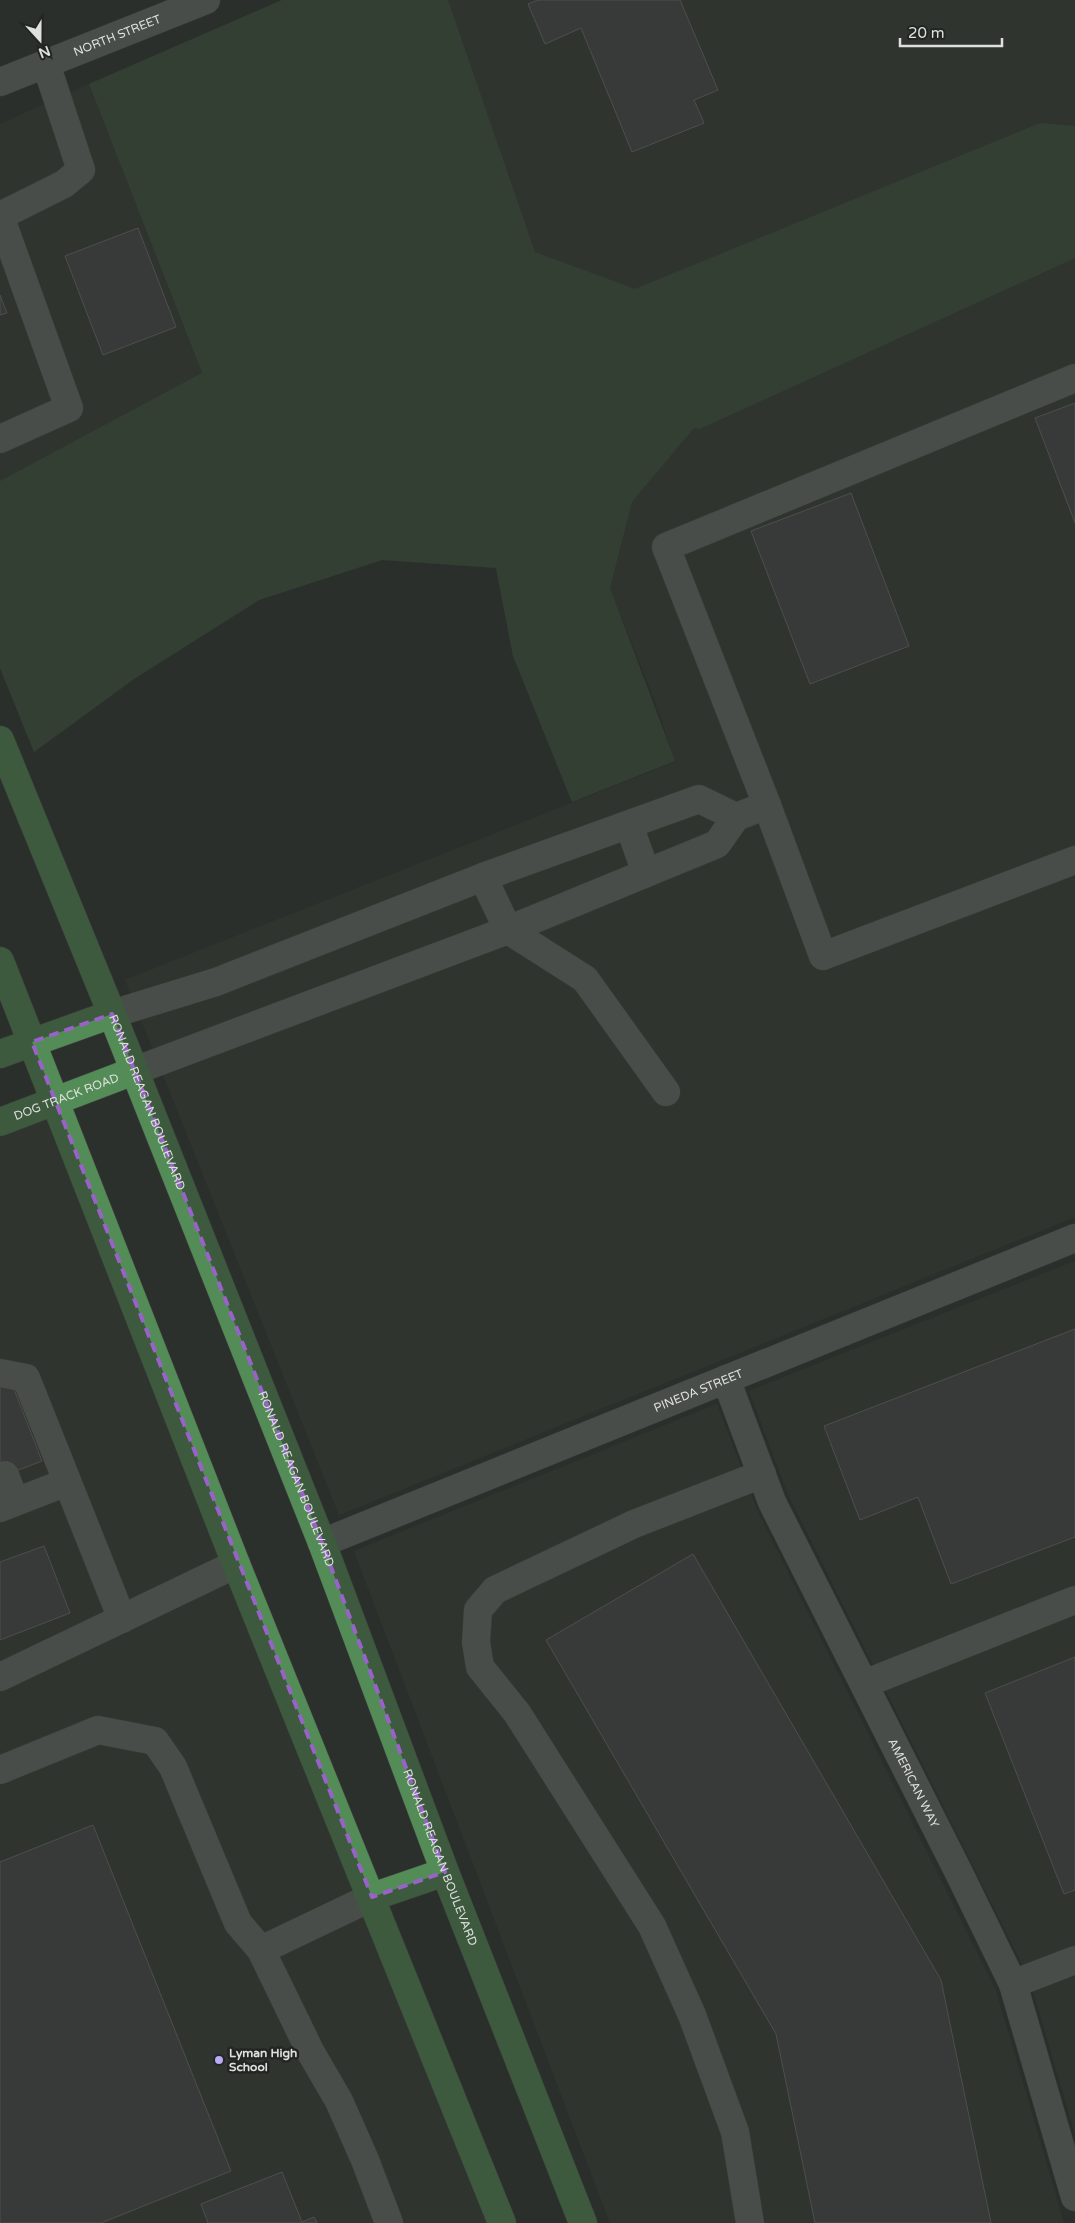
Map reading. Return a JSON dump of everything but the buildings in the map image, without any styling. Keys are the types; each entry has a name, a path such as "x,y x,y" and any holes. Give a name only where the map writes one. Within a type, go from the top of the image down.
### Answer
{"main road":[{"name":"RONALD REAGAN BOULEVARD","path":"0,740 112,1014 322,1543 445,1872 583,2223"},
{"path":"0,961 236,1564 502,2223"},
{"path":"0,1054 112,1014"},
{"name":"DOG TRACK ROAD","path":"0,1122 134,1071"},
{"path":"372,1898 445,1872"}],"street":[{"name":"NORTH STREET","path":"0,82 206,0"},
{"path":"0,438 69,408 0,216 64,184 81,170 46,64"},
{"path":"1075,378 666,547 767,805 823,956 1075,860"},
{"path":"112,1014 216,982 483,877 699,800 736,817"},
{"path":"134,1071 508,930 717,844 736,817 767,805"},
{"path":"629,825 646,873"},
{"path":"483,877 508,930 585,979 666,1092"},
{"name":"PINEDA STREET","path":"322,1543 1075,1238"},
{"path":"0,1372 26,1378 122,1619"},
{"name":"AMERICAN WAY","path":"726,1379 772,1502 1013,1984 1075,2197"},
{"path":"750,2223 734,2132 692,2014 652,1926 517,1713 480,1668 476,1642 478,1610 494,1590 634,1524 762,1474"},
{"path":"5,1475 8,1505 67,1482"},
{"path":"0,1677 236,1564"},
{"path":"864,1684 1075,1600"},
{"path":"0,1770 98,1730 155,1741 173,1767 238,1923 261,1950 310,2051 340,2101 365,2160 388,2223"},
{"path":"261,1950 372,1898"},
{"path":"1013,1984 1075,1960"}],"highlighted area":[{"path":"112,1014 322,1543 445,1872 372,1897 32,1042"}],"shaded area":[{"path":"448,0 1075,0 1075,126 1039,123 635,290 535,252"},
{"path":"89,84 202,374 0,481 0,124"},
{"path":"1075,258 1075,1217 339,1515 125,980 675,762 658,709 610,588 632,502 694,428 700,429"},
{"name":"Lyman High School","path":"55,1101 502,2223 0,2223 0,1122"},
{"path":"1075,1261 1075,2134 1030,1980 788,1494 749,1391"},
{"path":"717,1404 757,1510 996,1991 1064,2223 610,2223 354,1551"}],"green space":[{"path":"282,0 448,0 535,252 635,289 1040,123 1075,126 1075,258 700,429 694,428 632,502 610,588 675,761 572,802 513,656 496,568 382,560 259,600 134,679 34,752 0,668 0,481 202,373 89,84"}],"place":[{"name":"Lyman High School","path":"219,2060"}]}
